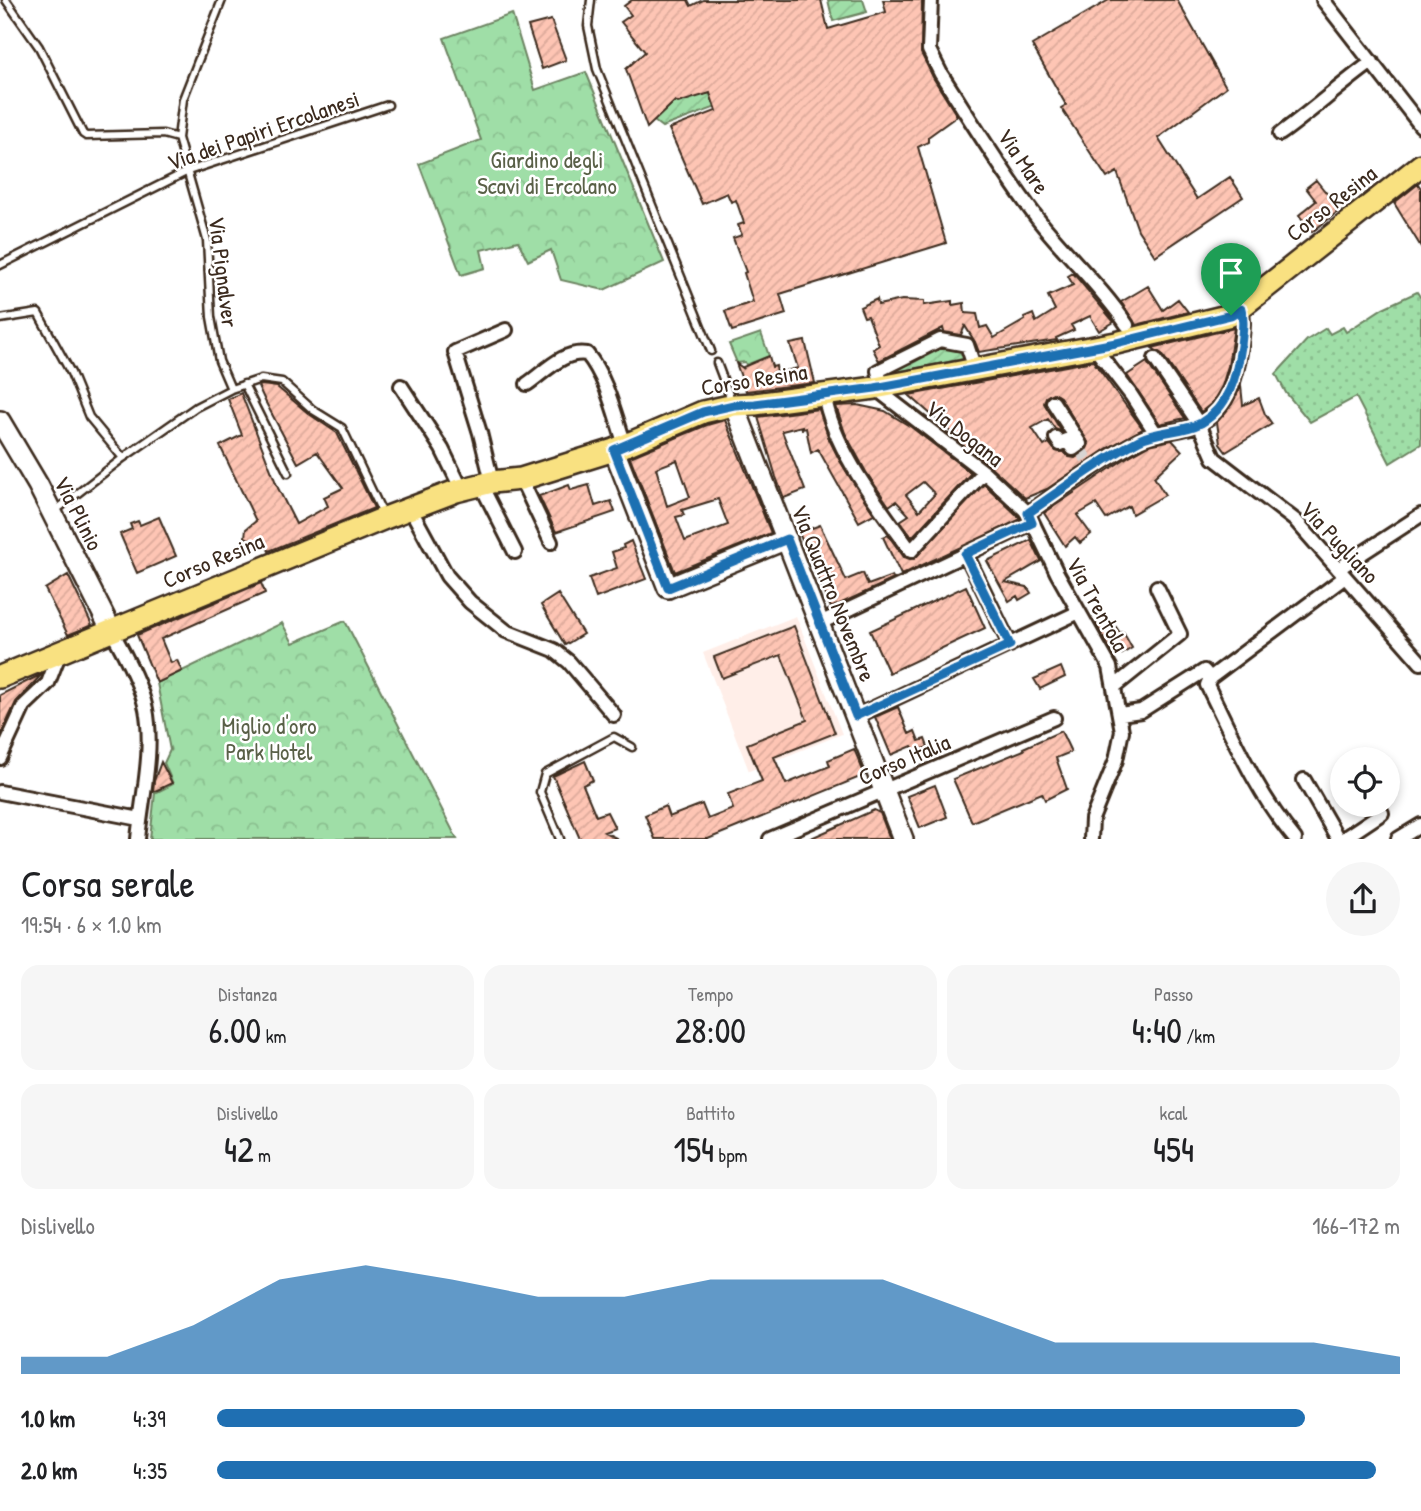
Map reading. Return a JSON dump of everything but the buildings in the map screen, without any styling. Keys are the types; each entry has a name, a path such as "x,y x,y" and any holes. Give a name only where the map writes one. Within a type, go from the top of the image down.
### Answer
{"main road":[{"name":"Corso Resina","path":"0,677 385,518 479,486 521,479 619,447 703,412 734,405 879,387 1094,347 1231,315 1421,165"}],"street":[{"name":"Via Mare","path":"931,0 929,50 941,74 1036,216 1065,253 1110,300 1127,325"},
{"path":"1322,0 1421,125"},
{"path":"1280,134 1371,62"},
{"path":"820,622 965,554 1030,518 1090,466 1143,438 1199,424 1217,409 1233,385 1238,370 1244,318 1241,309"},
{"path":"479,486 481,433 455,352 506,330"},
{"path":"879,387 878,371 940,340 967,345 975,369"},
{"path":"1094,347 1131,395 1157,435"},
{"path":"527,384 559,359 577,352 587,354 593,361 606,390 619,447 668,588 787,539"},
{"name":"Via Pugliano","path":"1155,359 1199,424 1214,458 1296,521 1421,663"},
{"path":"401,386 442,449 479,486 515,552"},
{"name":"Via Dogana","path":"879,387 984,472 1030,518"},
{"path":"824,394 828,418 836,437 879,507 911,551 984,472"},
{"path":"1053,402 1080,444 1079,448 1073,449 1066,440 1060,444 1056,438"},
{"name":"Via Quattro Novembre","path":"734,405 903,839"},
{"name":"Via Plinio","path":"0,421 52,513 111,630"},
{"path":"521,479 551,542"},
{"path":"410,509 447,576 470,602 506,631 554,650 569,662 614,715"},
{"path":"1295,839 1280,822 1244,759 1207,685 1210,678 1342,573 1421,515"},
{"name":"Via Trentola","path":"1030,518 1110,667 1120,714 1122,731 1116,760 1092,818 1091,839"},
{"path":"965,554 1010,645"},
{"path":"1114,687 1180,634 1157,587"},
{"path":"856,716 1079,612"},
{"path":"111,630 140,690 145,707 148,748 138,839"},
{"path":"0,758 24,706 48,683 60,652"},
{"path":"1120,714 1141,711 1204,671 1210,678"},
{"name":"Corso Italia","path":"770,839 1055,718"},
{"path":"1304,780 1341,839 1376,817"},
{"path":"0,792 140,819"},
{"path":"1398,839 1421,825"}],"lane":[{"path":"6,0 39,47 83,134 163,134 178,138"},
{"name":"Via Pignalver","path":"222,0 183,99 178,138 207,240 211,317 219,361 231,388"},
{"path":"591,0 589,26 597,69 711,351"},
{"name":"Via dei Papiri Ercolanesi","path":"0,265 188,172 388,105"},
{"path":"0,318 38,313 71,373 89,417 123,458"},
{"path":"717,363 734,405"},
{"path":"52,513 123,458 196,407 231,388 261,379 282,382 313,410 342,428 385,518"},
{"path":"244,384 288,473"},
{"path":"560,839 540,792 545,774 614,737 632,747"}],"shaded area":[{"path":"796,616 842,734 749,771 703,653"}],"green space":[{"path":"828,0 863,0 867,12 833,21"},
{"name":"Giardino degli Scavi di Ercolano","path":"512,14 535,90 586,72 664,262 604,290 561,280 551,250 528,261 518,241 481,250 485,268 461,275 419,164 481,140 444,38"},
{"path":"710,93 712,100 720,98 722,105 662,127 654,121 675,101"},
{"path":"1417,292 1421,298 1421,444 1390,463 1356,397 1310,422 1286,393 1276,374 1307,340 1326,328 1330,334 1343,327 1346,332 1383,308"},
{"path":"761,333 769,356 746,365 745,362 737,363 729,344"},
{"path":"931,348 967,348 968,358 893,373 890,365"},
{"name":"Miglio d'oro Park Hotel","path":"345,621 457,839 150,839 155,793 173,784 164,763 170,750 157,683 282,623 293,643"}],"tunnel":[{"path":"1080,449 1089,463"}],"route":[{"path":"1241,309 1244,318 1238,370 1233,385 1210,416 1199,424 1143,438 1106,459 1028,513 1032,523 965,554 1010,645 856,716 787,539 668,588 614,450 703,412 734,405 875,388 1116,343 1231,315 1241,309"}]}
